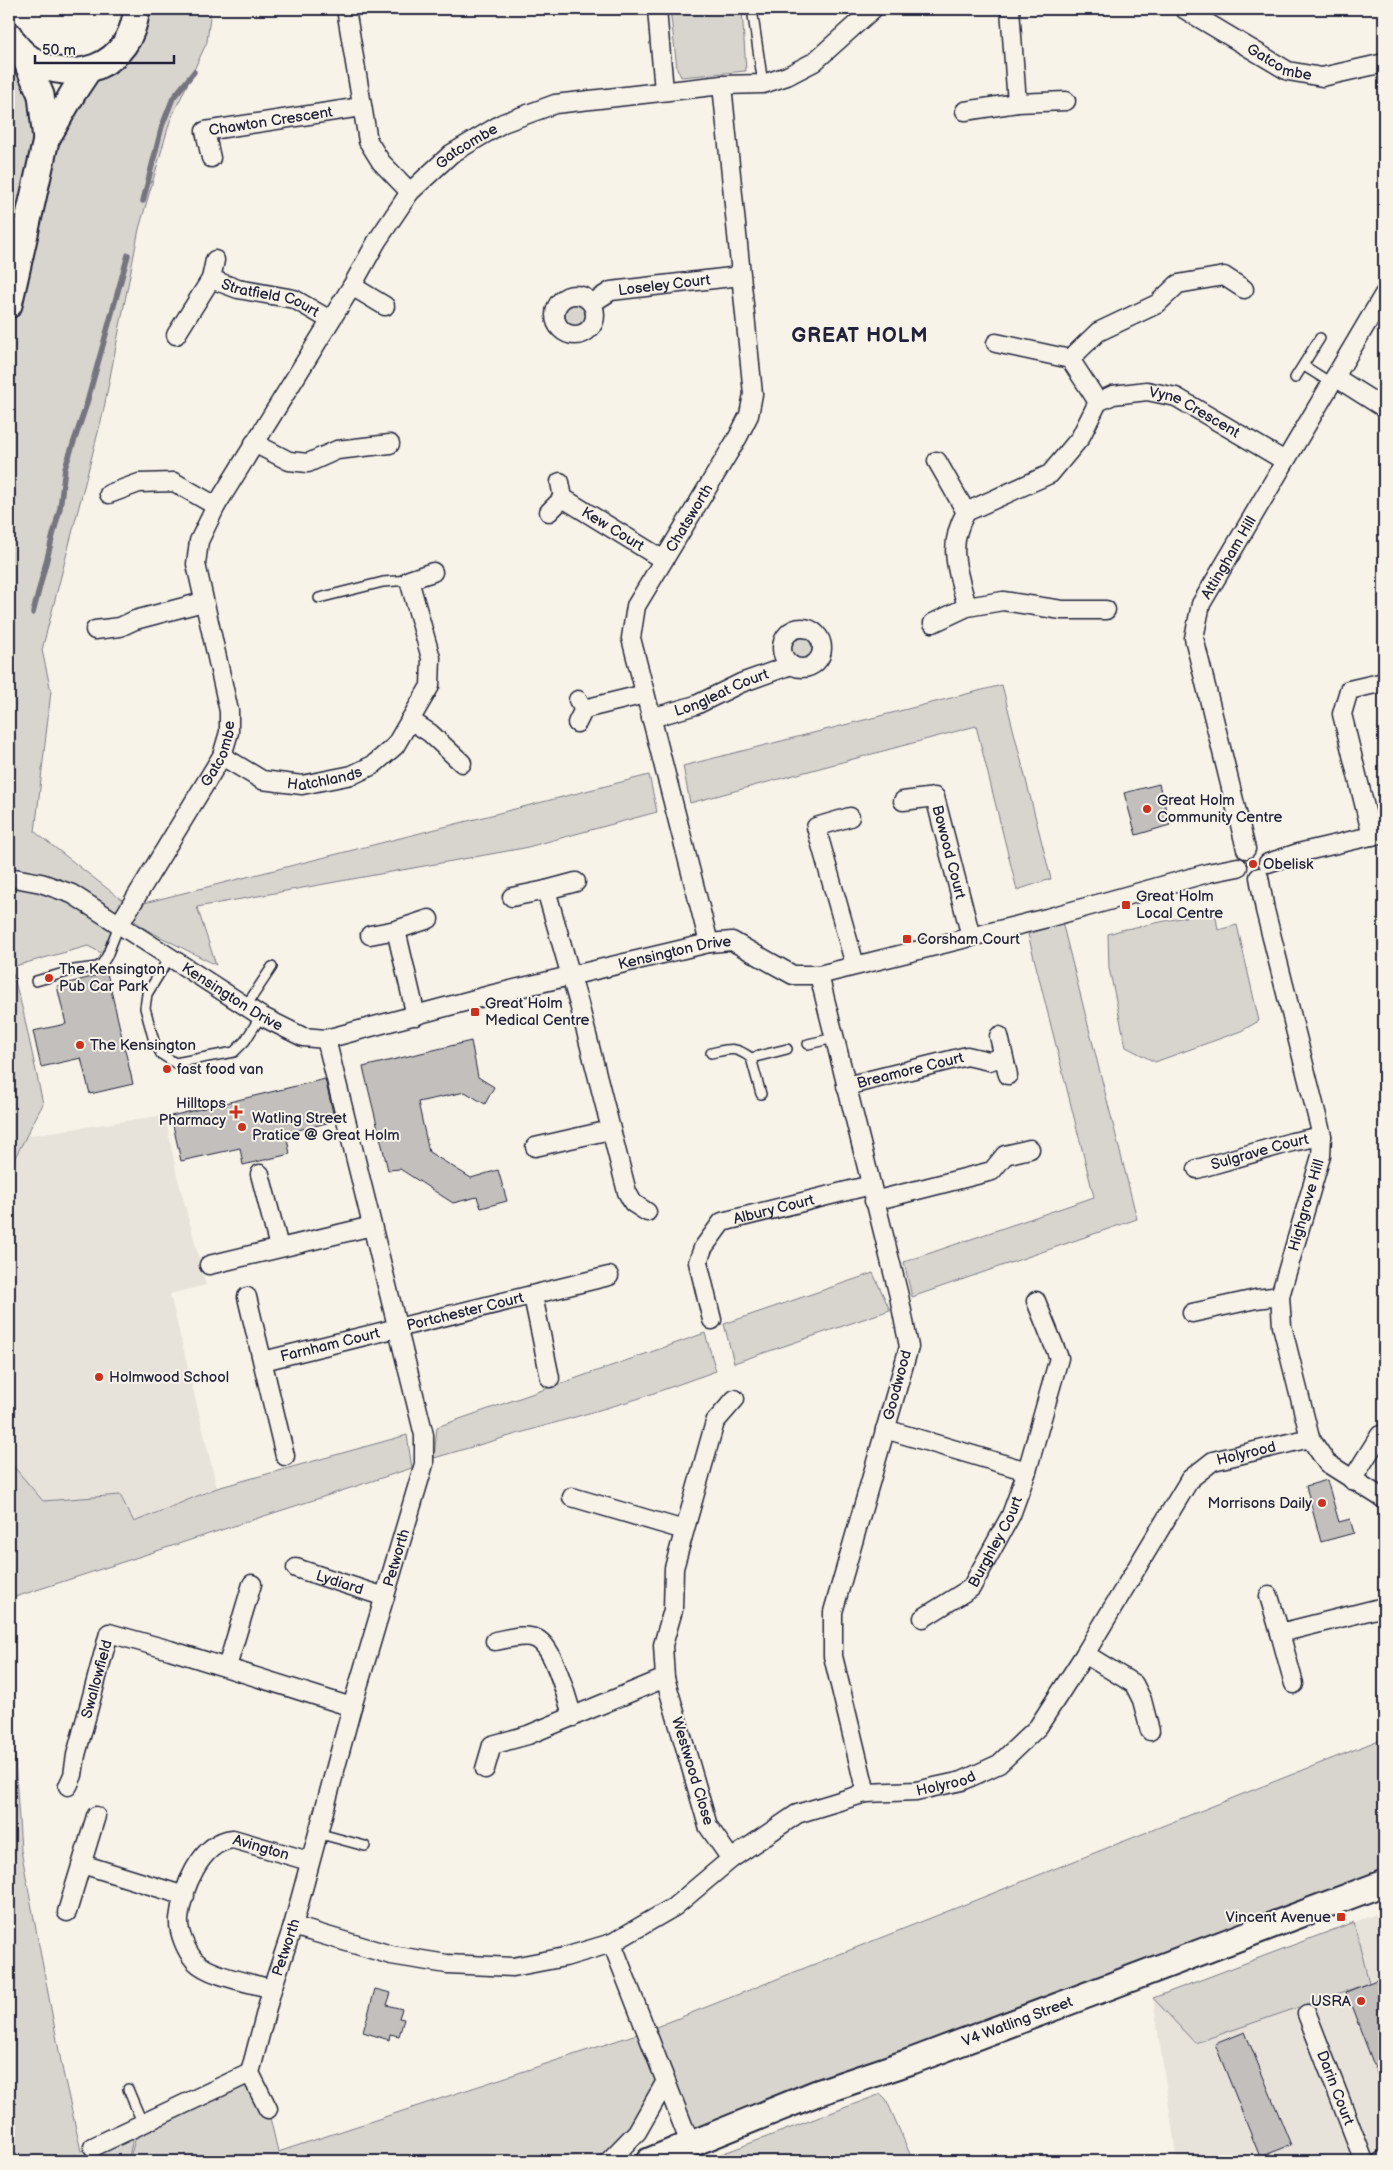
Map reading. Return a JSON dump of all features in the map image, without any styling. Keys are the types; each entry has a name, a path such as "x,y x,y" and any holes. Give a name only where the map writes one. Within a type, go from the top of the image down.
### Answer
{"street":[{"path":"24,56 44,68 67,72 89,70 109,60 124,45 134,26 137,9"},
{"path":"346,9 368,141 381,162 410,192"},
{"path":"657,9 664,91"},
{"name":"Gatcombe","path":"119,925 222,756 229,732 229,711 196,564 199,541 216,506 254,443 352,286 377,241 410,192 451,154 503,123 555,104 722,85 762,84 787,76 814,62 873,9"},
{"path":"1010,9 1017,104"},
{"name":"Gatcombe","path":"1184,9 1288,71 1322,77 1384,63"},
{"path":"9,35 24,56 41,94 46,140"},
{"path":"9,305 46,140 73,92 89,70"},
{"name":"Chatsworth","path":"709,943 631,638 632,621 636,606 662,559 738,437 749,415 752,394 722,85"},
{"path":"965,111 1017,104 1066,101"},
{"name":"Chawton Crescent","path":"211,158 205,132 361,107"},
{"name":"Stratfield Court","path":"176,335 211,279 214,260"},
{"name":"Loseley Court","path":"592,303 611,291 740,276"},
{"path":"1070,359 1098,332 1157,304 1178,284 1224,276 1244,289"},
{"name":"Stratfield Court","path":"211,279 238,290 294,299 330,320"},
{"path":"352,286 385,306"},
{"name":"Attingham Hill","path":"1246,849 1194,638 1201,604 1384,294"},
{"path":"967,607 954,552 957,528 966,512 1050,474 1080,438 1098,402 1070,359 996,343"},
{"path":"1333,380 1384,408"},
{"name":"Vyne Crescent","path":"1098,402 1113,394 1148,391 1176,397 1285,461"},
{"path":"254,443 289,461 308,463 337,450 390,444"},
{"path":"937,461 966,512"},
{"path":"109,494 139,483 174,482 216,506"},
{"name":"Kew Court","path":"549,512 562,490 662,559"},
{"path":"409,580 432,572"},
{"name":"Hatchlands","path":"222,756 262,780 302,785 352,775 373,765 395,746 430,686 431,658 409,580"},
{"path":"933,623 967,607 1003,601 1062,610 1106,610"},
{"path":"96,630 120,627 135,620 203,602"},
{"name":"Longleat Court","path":"651,718 696,705 741,683 791,665"},
{"path":"1263,870 1265,854 1261,850 1246,849 1238,859 1240,872 1248,878 1298,853 1378,834 1342,714 1349,690 1384,682"},
{"path":"579,711 645,694"},
{"path":"410,720 430,733 462,763"},
{"name":"Bowood Court","path":"903,801 935,797 971,937"},
{"path":"850,817 816,827 855,965"},
{"name":"Kensington Drive","path":"9,876 41,883 72,894 253,1011 303,1037 326,1038 709,943 732,941 793,975 818,975 971,937 1208,873 1238,867"},
{"name":"Highgrove Hill","path":"1263,870 1265,910 1322,1136 1321,1156 1280,1296 1282,1326 1310,1438 1326,1463 1384,1499"},
{"path":"512,897 576,882"},
{"path":"546,890 571,976 627,1192 633,1204 647,1212"},
{"path":"370,935 396,930 429,919"},
{"path":"396,930 416,1016"},
{"name":"Goodwood","path":"818,975 899,1296 909,1347 833,1612 833,1656 866,1793"},
{"path":"999,1036 1008,1075"},
{"name":"Petworth","path":"250,2073 272,1989 293,1926 352,1707 424,1464 424,1435 396,1329 326,1038"},
{"name":"Breamore Court","path":"846,1086 966,1056 989,1061 1003,1057"},
{"path":"535,1147 610,1130"},
{"name":"Sulgrave Court","path":"1197,1169 1292,1142 1322,1136"},
{"name":"Albury Court","path":"712,1320 698,1262 703,1248 722,1222 992,1171 1006,1155 1030,1149"},
{"path":"260,1174 279,1247"},
{"path":"209,1265 372,1226"},
{"name":"Portchester Court","path":"396,1329 609,1276"},
{"name":"Portchester Court","path":"533,1296 550,1378"},
{"path":"1192,1313 1256,1299 1280,1296"},
{"name":"Farnham Court","path":"247,1297 285,1456"},
{"name":"Burghley Court","path":"923,1618 971,1588 1011,1515 1027,1471 1059,1358 1036,1301"},
{"name":"Farnham Court","path":"263,1361 396,1329"},
{"name":"Westwood Close","path":"731,1859 708,1826 665,1678 663,1645 673,1610 674,1568 715,1422 735,1399"},
{"path":"885,1429 1027,1471"},
{"path":"1352,1480 1380,1434"},
{"name":"Holyrood","path":"293,1926 391,1955 457,1965 512,1967 565,1957 612,1943 674,1907 731,1859 797,1814 866,1793 916,1791 962,1781 999,1764 1038,1727 1085,1654 1190,1479 1213,1461 1310,1438"},
{"path":"572,1497 684,1530"},
{"name":"Lydiard","path":"296,1568 385,1597"},
{"path":"227,1667 252,1584"},
{"path":"1269,1596 1294,1684"},
{"path":"1280,1633 1384,1607"},
{"name":"Swallowfield","path":"68,1786 73,1774 76,1755 110,1633 227,1667 352,1707"},
{"path":"495,1641 520,1636 538,1640 550,1652 573,1717"},
{"path":"1085,1654 1134,1684 1142,1700 1150,1731"},
{"path":"485,1769 492,1745 528,1735 665,1678"},
{"path":"67,1912 96,1816"},
{"name":"Avington","path":"272,1989 203,1969 194,1960 184,1943 179,1920 185,1896 195,1865 210,1850 224,1840 233,1839 309,1861"},
{"path":"82,1864 185,1896"},
{"name":"V4 Watling Street","path":"650,2161 691,2146 817,2092 912,2061 1384,1883"},
{"path":"612,1943 691,2146"},
{"name":"Darin Court","path":"1308,2014 1364,2161"},
{"path":"93,2146 250,2073 268,2109"},
{"path":"609,2161 637,2132 666,2083"}],"lane":[{"path":"752,9 762,84"},
{"path":"1295,378 1320,338"},
{"path":"1304,366 1333,380"},
{"path":"319,598 383,582 409,580"},
{"path":"36,980 74,970 97,967 102,964 119,925"},
{"path":"169,958 147,994 145,1008 154,1041 161,1054 175,1063 234,1052 245,1041 253,1011 272,967"},
{"path":"808,1044 834,1038"},
{"path":"711,1053 732,1048 742,1051 751,1058 761,1094"},
{"path":"751,1058 787,1049"},
{"path":"317,1832 365,1846"},
{"path":"128,2089 142,2122"}],"shaded area":[{"path":"136,9 211,9 207,42 170,121 139,229 103,413 42,650 51,691 35,832 131,907 107,956 88,946 11,967 23,1011 43,1104 9,1169 9,35 46,139"},
{"path":"670,9 742,9 746,71 681,77 677,68"},
{"path":"576,304 584,307 587,315 584,323 576,326 568,323 565,315 568,307"},
{"path":"803,637 811,641 815,649 811,657 803,661 795,657 791,649 795,641"},
{"path":"1002,685 1051,879 1017,890 976,726 690,803 683,766"},
{"path":"649,775 657,812 524,848 197,907 216,965 147,930 132,919 144,903"},
{"path":"1215,911 1218,930 1237,925 1259,1021 1241,1031 1155,1062 1126,1047 1109,968 1108,934"},
{"path":"1062,922 1137,1219 912,1297 904,1262 1094,1197 1028,934"},
{"name":"Holmwood School","path":"165,1115 176,1171 206,1285 170,1294 217,1488 134,1522 120,1495 43,1501 9,1462 9,1169 24,1136"},
{"path":"873,1273 890,1310 734,1363 724,1324"},
{"path":"705,1333 716,1371 637,1399 434,1458 437,1427"},
{"path":"407,1435 412,1468 9,1599 9,1461 43,1501 120,1495 134,1522 217,1488"},
{"path":"9,1669 21,1850 63,2072 81,2151 136,2125 128,2161 9,2161"},
{"path":"1384,1738 1384,1868 1131,1978 691,2146 665,2084 609,2161 129,2161 137,2133 250,2073 268,2109 278,2152 646,2031"},
{"path":"1384,1911 1384,2161 1177,2161 1153,1998"},
{"path":"1354,1922 1369,1983 1195,2043 1153,1998"},
{"path":"881,2094 886,2099 913,2161 703,2161"}],"building":[{"name":"Great Holm Community Centre","path":"1159,784 1170,825 1136,835 1124,793"},
{"name":"The Kensington","path":"107,973 133,1084 90,1094 81,1058 41,1067 33,1031 66,1024 57,986"},
{"path":"471,1041 478,1077 494,1087 485,1104 465,1092 418,1102 429,1152 471,1178 498,1170 507,1201 481,1208 477,1197 453,1203 400,1169 388,1170 363,1067"},
{"name":"Watling Street Pratice @ Great Holm","path":"325,1079 335,1121 286,1133 290,1154 243,1165 240,1148 181,1161 171,1116"},
{"name":"Morrisons Daily","path":"1327,1480 1339,1522 1350,1519 1354,1533 1321,1542 1306,1486"},
{"path":"1384,1977 1384,2089 1383,2089 1346,1992"},
{"path":"375,1989 391,1993 387,2005 402,2009 399,2018 404,2019 399,2036 390,2034 389,2040 363,2032"},
{"path":"1245,2032 1291,2145 1260,2157 1215,2044"}],"waterway":[{"path":"143,201 162,126 173,98 194,72"},
{"path":"33,613 60,508 65,468 86,406 128,255"}],"place":[{"name":"Great Holm Community Centre","path":"1147,809"},
{"name":"Obelisk","path":"1253,864"},
{"name":"Great Holm Local Centre","path":"1126,905"},
{"name":"Corsham Court","path":"907,939"},
{"name":"The Kensington Pub Car Park","path":"49,978"},
{"name":"Great Holm Medical Centre","path":"475,1012"},
{"name":"The Kensington","path":"80,1045"},
{"name":"fast food van","path":"167,1069"},
{"name":"Hilltops Pharmacy","path":"236,1112"},
{"name":"Watling Street Pratice @ Great Holm","path":"242,1127"},
{"name":"Holmwood School","path":"99,1377"},
{"name":"Morrisons Daily","path":"1322,1503"},
{"name":"Vincent Avenue","path":"1341,1917"},
{"name":"USRA","path":"1361,2001"}],"district":[{"name":"GREAT HOLM","path":"860,335"}]}
